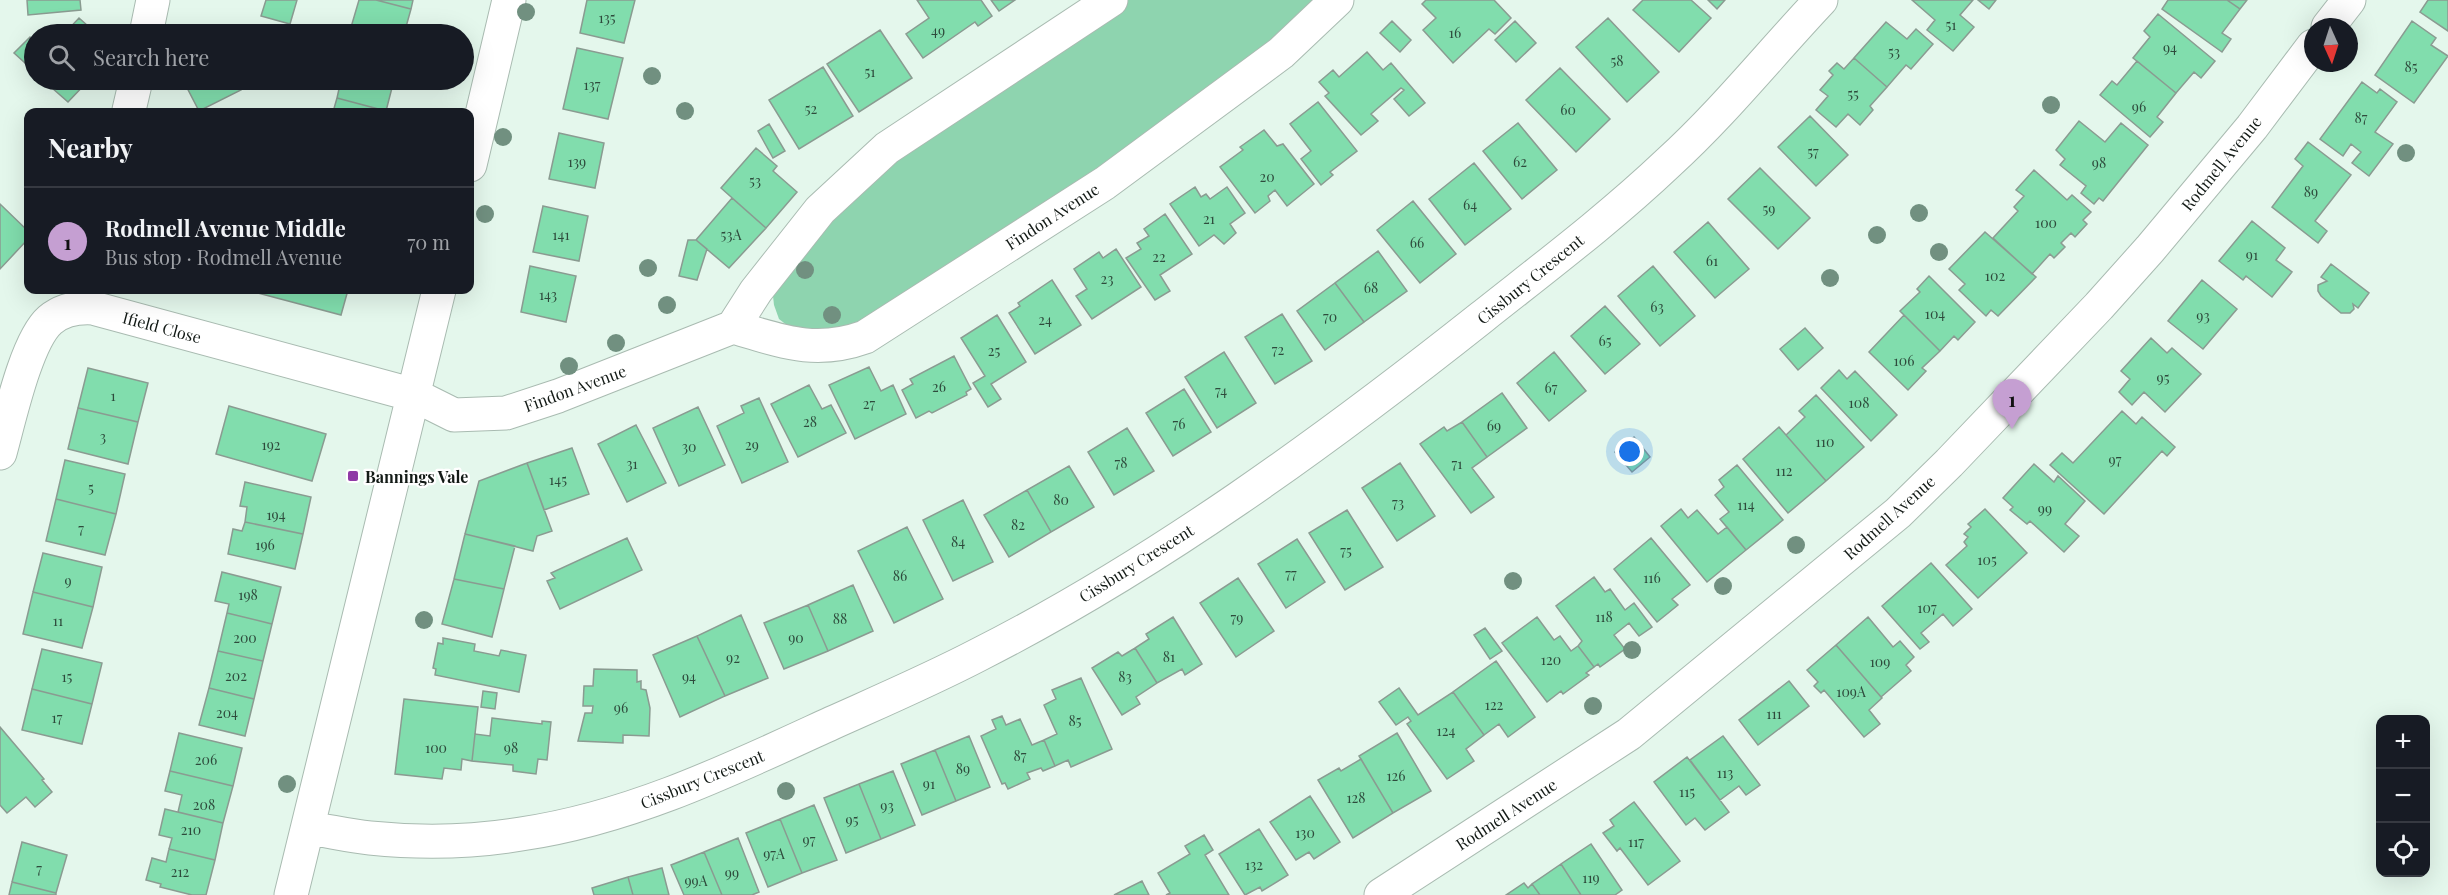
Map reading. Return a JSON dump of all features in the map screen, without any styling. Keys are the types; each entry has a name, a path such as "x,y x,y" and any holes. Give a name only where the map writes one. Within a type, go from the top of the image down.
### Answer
{"street":[{"path":"148,24 153,0"},
{"path":"474,148 509,0"},
{"path":"733,327 756,291 820,210 887,148 1111,0"},
{"name":"Findon Avenue","path":"414,395 454,415 506,413 558,396 733,327 806,346 845,344 865,337 1104,183 1281,54 1337,0"},
{"name":"Cissbury Crescent","path":"308,828 395,840 468,839 519,835 605,816 724,772 978,655 1152,555 1244,494 1424,363 1548,265 1669,163 1821,0"},
{"path":"2335,18 2349,0"},
{"name":"Rodmell Avenue","path":"1382,895 1629,734 1898,513 1957,455 2143,258 2245,135 2304,58"},
{"path":"291,895 438,294"},
{"name":"Ifield Close","path":"0,453 20,378 38,335 51,320 65,311 75,309 93,308 414,395"}],"green space":[{"path":"1124,0 1318,0 1269,47 1135,146 870,323 839,333 793,330 779,319 774,305 775,290 826,222 897,159"}],"building":[{"path":"27,0 80,0 81,10 28,15"},
{"path":"266,0 297,0 290,24 261,16"},
{"path":"359,0 376,0 411,9 407,24 352,24"},
{"path":"376,0 413,0 411,9"},
{"path":"587,0 635,0 624,43 580,33"},
{"path":"917,0 981,0 992,16 978,26 975,22 923,58 906,34 929,18"},
{"path":"991,0 1015,0 999,11"},
{"path":"1426,0 1494,0 1511,18 1495,34 1489,29 1453,63 1423,30 1436,18 1422,4"},
{"path":"1643,0 1691,0 1711,18 1679,52 1633,10"},
{"path":"1708,0 1725,0 1717,9"},
{"path":"1912,0 1973,0 1960,15 1974,27 1953,51 1927,30 1935,20"},
{"path":"1978,0 1996,0 1989,9"},
{"path":"2168,0 2227,0 2240,9 2222,33 2231,39 2222,52 2162,9"},
{"path":"2227,0 2247,0 2240,9"},
{"path":"2428,0 2448,0 2448,31 2420,12"},
{"path":"2158,14 2215,61 2201,78 2194,72 2176,93 2133,58 2150,37 2144,31"},
{"path":"79,18 86,24 73,24"},
{"path":"1608,18 1659,72 1627,102 1576,47"},
{"path":"1392,21 1411,40 1400,52 1380,33"},
{"path":"1515,21 1536,43 1516,62 1495,40"},
{"path":"2412,21 2436,38 2431,45 2448,56 2414,103 2375,75"},
{"path":"1886,22 1907,39 1916,29 1933,44 1911,69 1906,65 1887,87 1854,58"},
{"path":"880,30 912,78 859,112 827,64"},
{"path":"24,43 24,62 14,53"},
{"path":"577,48 623,58 608,119 563,109"},
{"path":"1367,52 1383,70 1391,63 1425,103 1409,116 1394,99 1404,90 1401,88 1371,114 1378,121 1361,135 1325,96 1329,93 1319,82 1333,70 1339,77"},
{"path":"1854,58 1887,87 1870,106 1873,110 1860,125 1848,114 1836,127 1816,110 1828,96 1820,90 1833,75 1829,71 1837,63 1844,69"},
{"path":"2137,61 2176,93 2157,117 2163,122 2150,137 2100,95 2112,81 2117,85"},
{"path":"823,67 853,116 799,149 769,100"},
{"path":"1560,68 1610,119 1576,152 1526,100"},
{"path":"2362,82 2377,93 2380,89 2397,102 2375,132 2393,144 2369,176 2352,163 2361,152 2351,144 2343,156 2320,139"},
{"path":"54,90 79,90 68,102"},
{"path":"188,90 241,90 205,108 197,108"},
{"path":"339,90 391,90 387,108 375,108 337,98"},
{"path":"337,98 375,108 334,108"},
{"path":"1318,102 1357,151 1330,172 1333,175 1321,185 1301,159 1311,151 1290,124"},
{"path":"1810,116 1848,155 1816,186 1778,147"},
{"path":"2079,121 2105,142 2121,123 2148,145 2103,201 2099,198 2094,204 2081,193 2086,186 2060,165 2065,159 2056,150"},
{"path":"1518,123 1557,170 1522,199 1483,151"},
{"path":"769,124 785,151 773,158 758,131"},
{"path":"1264,130 1277,146 1283,144 1314,184 1287,206 1275,190 1268,196 1270,201 1255,213 1220,167 1243,150 1240,147"},
{"path":"559,133 604,143 595,188 549,179"},
{"path":"2308,142 2351,175 2315,221 2327,231 2318,243 2272,207 2303,166 2295,159"},
{"path":"756,148 777,166 773,171 797,192 766,228 721,188"},
{"path":"1474,163 1511,209 1465,245 1429,199"},
{"path":"1760,168 1810,218 1778,249 1728,199"},
{"path":"2034,170 2067,200 2072,195 2091,212 2083,220 2087,224 2075,237 2071,233 2061,243 2065,247 2054,258 2050,254 2032,274 1993,238 2018,211 2014,207 2024,196 2016,190"},
{"path":"1195,187 1201,197 1206,194 1210,199 1227,187 1245,213 1230,224 1236,233 1224,244 1214,235 1199,246 1170,204"},
{"path":"732,198 766,228 729,268 696,240"},
{"path":"1413,201 1456,254 1420,283 1377,230"},
{"path":"0,204 24,227 24,243 0,269"},
{"path":"543,206 588,216 579,261 533,252"},
{"path":"1165,214 1192,254 1160,275 1170,291 1155,300 1126,258 1141,249 1137,243 1149,236 1144,229"},
{"path":"2252,221 2285,248 2276,260 2292,272 2272,297 2246,276 2243,280 2219,261"},
{"path":"1708,222 1749,269 1715,298 1674,252"},
{"path":"1985,232 2036,277 1998,316 1991,310 1986,316 1959,290 1965,284 1949,269"},
{"path":"688,240 696,240 707,249 697,280 679,276"},
{"path":"1116,249 1141,287 1092,319 1076,296 1087,289 1074,269 1099,252 1103,258"},
{"path":"1378,251 1407,291 1364,322 1335,283"},
{"path":"2331,264 2369,293 2358,308 2353,304 2354,309 2350,313 2341,313 2318,291 2318,285 2327,281 2321,277"},
{"path":"530,266 576,276 566,322 521,312"},
{"path":"1653,266 1695,316 1660,346 1618,296"},
{"path":"1929,276 1975,322 1958,340 1954,336 1940,351 1900,311 1920,292 1917,289"},
{"path":"1052,280 1081,325 1035,354 1009,313 1020,306 1018,303"},
{"path":"2202,280 2237,309 2203,349 2168,321"},
{"path":"1335,283 1364,322 1325,350 1297,311"},
{"path":"262,294 347,294 341,315"},
{"path":"1605,306 1640,344 1605,374 1571,336"},
{"path":"1282,314 1312,361 1275,384 1245,337"},
{"path":"997,315 1026,362 991,384 1001,399 988,407 973,383 985,376 961,338"},
{"path":"1904,315 1940,351 1922,368 1926,371 1908,390 1869,352"},
{"path":"1805,328 1823,348 1798,370 1780,349"},
{"path":"2151,338 2167,353 2172,348 2201,374 2165,412 2144,392 2132,405 2119,392 2130,379 2121,371"},
{"path":"1224,352 1256,403 1217,428 1185,377"},
{"path":"1554,352 1586,391 1549,421 1517,383"},
{"path":"954,356 971,389 966,392 967,395 932,413 929,411 916,418 902,390 913,384 910,379"},
{"path":"869,367 881,391 893,385 906,414 855,439 829,385"},
{"path":"88,368 148,383 138,422 78,408"},
{"path":"1839,370 1847,379 1855,371 1897,415 1871,441 1821,388"},
{"path":"809,385 822,409 831,405 846,433 798,457 771,404"},
{"path":"1184,389 1211,432 1173,456 1146,413"},
{"path":"1502,393 1527,428 1487,457 1462,422"},
{"path":"1816,395 1864,447 1826,481 1786,435 1805,417 1799,411"},
{"path":"759,398 788,462 742,483 717,426 744,413 741,406"},
{"path":"229,406 326,434 312,481 216,454"},
{"path":"698,407 725,465 679,486 653,428"},
{"path":"78,408 138,422 128,464 68,449"},
{"path":"2122,411 2136,424 2142,417 2175,447 2167,456 2162,451 2104,514 2050,465 2062,453 2073,463"},
{"path":"1462,422 1487,457 1472,468 1494,497 1471,513 1420,444 1444,427 1447,431"},
{"path":"636,425 666,483 627,502 598,444"},
{"path":"1779,427 1826,481 1788,513 1743,459"},
{"path":"1127,428 1154,471 1114,495 1088,452"},
{"path":"1634,437 1650,457 1632,472 1615,452"},
{"path":"572,448 589,494 544,510 527,463"},
{"path":"65,460 125,474 116,514 56,499"},
{"path":"527,463 552,531 537,536 533,551 465,534 479,481"},
{"path":"1400,463 1435,516 1397,541 1362,488"},
{"path":"2034,464 2054,482 2058,476 2085,501 2065,524 2079,536 2064,552 2030,521 2027,524 2010,510 2013,507 2003,498"},
{"path":"1737,465 1783,520 1746,550 1720,519 1729,512 1715,495 1724,487 1719,480"},
{"path":"1069,466 1094,507 1051,532 1027,490"},
{"path":"245,482 311,497 303,534 245,522 247,507 240,506"},
{"path":"1027,490 1051,532 1009,557 984,515"},
{"path":"56,499 116,514 105,555 46,541"},
{"path":"963,500 993,562 953,581 923,520"},
{"path":"1681,509 1688,518 1697,510 1718,534 1727,527 1746,550 1707,582 1661,526"},
{"path":"1985,509 2027,553 1978,598 1946,565 1967,546 1964,542 1968,537 1964,534 1971,527 1968,524"},
{"path":"1347,510 1383,567 1345,590 1309,533"},
{"path":"245,522 303,534 295,569 228,554 233,529 242,531"},
{"path":"907,527 943,599 894,623 858,551"},
{"path":"465,534 515,546 504,589 454,579"},
{"path":"627,538 642,570 560,609 547,581 555,578 551,573"},
{"path":"1651,538 1690,585 1672,599 1678,605 1657,622 1614,569"},
{"path":"1297,539 1325,582 1286,608 1258,564"},
{"path":"43,553 102,567 93,607 33,592"},
{"path":"1931,563 1972,609 1953,626 1943,614 1921,633 1929,642 1920,649 1882,606"},
{"path":"222,572 281,587 272,624 227,613 229,604 215,601"},
{"path":"1594,577 1605,592 1610,589 1625,610 1634,603 1652,627 1639,636 1629,623 1614,635 1625,649 1600,667 1598,664 1594,667 1578,646 1582,641 1556,606"},
{"path":"1238,578 1274,631 1236,657 1200,603"},
{"path":"454,579 504,589 492,637 442,624"},
{"path":"853,585 873,631 828,651 808,605"},
{"path":"33,592 93,607 82,648 23,634"},
{"path":"808,605 828,651 784,669 764,623"},
{"path":"227,613 272,624 263,661 218,651"},
{"path":"741,615 768,678 725,696 697,636"},
{"path":"1173,617 1202,664 1185,675 1182,669 1157,683 1135,648 1149,639 1146,634"},
{"path":"1537,617 1554,640 1560,636 1571,651 1578,646 1594,667 1586,673 1589,675 1563,694 1561,691 1547,702 1502,643"},
{"path":"1868,617 1893,647 1900,641 1914,657 1906,665 1911,671 1881,697 1836,645"},
{"path":"1485,628 1502,651 1490,659 1474,635"},
{"path":"697,636 725,696 680,717 653,655"},
{"path":"443,638 475,644 474,651 499,656 501,650 526,655 519,692 435,675 436,669 433,668 438,643 443,644"},
{"path":"1836,645 1882,698 1869,710 1880,724 1864,737 1824,690 1821,693 1814,686 1818,682 1807,670"},
{"path":"1135,648 1157,683 1136,697 1140,704 1122,715 1092,668 1118,652 1122,656"},
{"path":"42,649 102,663 92,704 32,689"},
{"path":"218,651 263,661 254,699 209,688"},
{"path":"1496,661 1535,717 1508,737 1499,724 1484,735 1453,692"},
{"path":"594,669 637,670 637,682 641,681 641,689 646,690 650,708 649,736 623,735 623,743 578,741 585,713 592,713 593,706 583,706 584,686 593,686"},
{"path":"1081,678 1112,749 1071,767 1068,760 1055,766 1044,740 1057,734 1044,705 1056,699 1052,690"},
{"path":"1789,681 1809,706 1758,745 1739,720"},
{"path":"209,688 254,699 245,736 199,725"},
{"path":"1399,688 1418,715 1453,692 1484,735 1466,749 1474,761 1447,779 1407,724 1411,721 1408,717 1396,725 1379,702"},
{"path":"32,689 92,704 82,744 22,730"},
{"path":"483,691 497,693 495,709 481,707"},
{"path":"404,699 478,707 472,761 462,759 461,770 444,768 442,779 395,774"},
{"path":"1002,716 1006,725 1020,719 1032,745 1044,740 1055,766 1043,771 1041,768 1027,773 1030,779 1008,789 1005,783 1002,784 981,736 996,729 992,720"},
{"path":"492,718 542,724 542,721 551,722 547,760 538,759 536,774 513,771 513,765 472,761 475,734 490,736"},
{"path":"0,727 44,779 42,780 52,792 35,807 26,797 7,813 0,805"},
{"path":"179,733 242,748 233,786 170,771"},
{"path":"1397,733 1431,791 1393,813 1359,756"},
{"path":"969,736 990,787 956,801 935,750"},
{"path":"1723,736 1760,785 1746,795 1739,786 1720,800 1690,760"},
{"path":"935,750 956,801 922,815 901,764"},
{"path":"1687,757 1729,812 1705,830 1695,818 1686,825 1654,782"},
{"path":"1361,759 1393,813 1353,838 1318,780 1339,768 1341,771"},
{"path":"170,771 233,786 223,823 178,812 182,795 165,791"},
{"path":"893,771 915,825 881,839 859,784"},
{"path":"859,784 881,839 846,853 824,798"},
{"path":"1310,796 1340,842 1314,859 1309,852 1296,860 1270,822"},
{"path":"1634,802 1680,861 1648,885 1620,848 1617,851 1603,833 1614,826 1610,820"},
{"path":"814,805 837,860 802,873 780,819"},
{"path":"165,809 223,823 215,860 169,849 172,838 159,835"},
{"path":"780,819 802,873 768,887 746,833"},
{"path":"1259,829 1288,875 1262,891 1260,887 1245,895 1219,854"},
{"path":"1204,835 1213,850 1205,855 1229,895 1166,895 1170,893 1158,873 1190,854 1185,846"},
{"path":"738,838 759,892 752,895 722,895 704,852"},
{"path":"22,842 67,855 56,893 12,882"},
{"path":"1591,844 1622,890 1615,895 1581,895 1561,864"},
{"path":"169,849 215,860 206,895 192,895 160,887 161,884 146,880 152,858 166,862"},
{"path":"704,852 722,895 684,895 671,865"},
{"path":"1561,864 1581,895 1540,895 1532,884"},
{"path":"662,868 669,895 633,895 628,877"},
{"path":"628,877 633,895 594,895 592,888"},
{"path":"1142,881 1149,895 1114,895"},
{"path":"12,882 56,893 56,895 9,895"},
{"path":"1524,883 1528,888 1532,884 1540,895 1506,895"}],"place":[{"name":"Rodmell Avenue Middle","path":"2012,429"},
{"name":"Bannings Vale","path":"353,476"}]}
